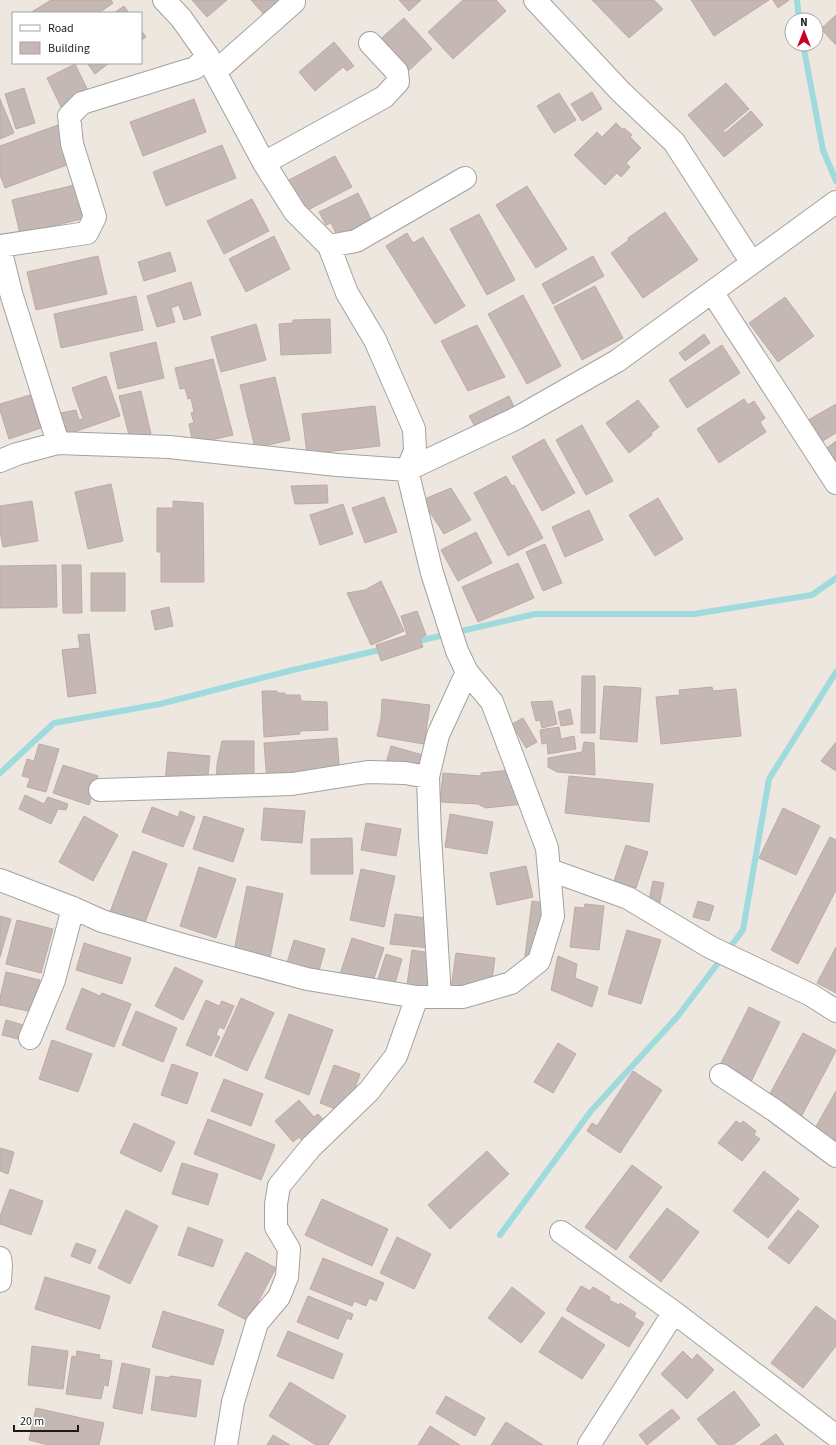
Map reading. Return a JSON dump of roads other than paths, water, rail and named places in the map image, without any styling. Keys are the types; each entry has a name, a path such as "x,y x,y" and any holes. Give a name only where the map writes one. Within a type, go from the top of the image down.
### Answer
{"street":[{"path":"0,880 74,908 102,921 183,945 307,979 417,997 463,997 511,983 539,962 553,916 547,848 492,702 467,672 457,651 432,573 407,470 415,451 414,429 375,340 347,293 329,246 295,212 264,163 212,64 181,18 164,0"},
{"path":"535,0 621,92 674,142 752,263"},
{"path":"58,443 5,295 0,247 87,233 95,217 72,144 69,116 82,103 212,64 294,2"},
{"path":"264,163 384,96 398,82 396,72 370,43"},
{"path":"329,246 356,241 465,178"},
{"path":"0,461 58,443 169,447 337,465 407,470 517,418 617,361 836,202"},
{"path":"712,292 836,483"},
{"path":"440,997 430,836 428,777 438,735 467,672"},
{"path":"100,790 292,784 368,772 405,773 428,777"},
{"path":"550,870 628,898 710,947 811,995 836,1011"},
{"path":"30,1038 54,980 74,908"},
{"path":"226,1445 232,1402 257,1323 279,1297 287,1277 289,1249 276,1227 276,1204 279,1186 311,1147 369,1091 396,1056 417,997"},
{"path":"721,1075 774,1110 836,1156"},
{"path":"561,1232 675,1313 836,1436"},
{"path":"0,1258 0,1281"},
{"path":"589,1445 675,1313"}],"waterway":[{"path":"797,0 798,12"},
{"path":"805,52 823,150 836,181"},
{"path":"414,642 535,614 694,614 812,595 836,578"},
{"path":"0,773 54,723 160,704 293,670 384,649"},
{"path":"500,1235 591,1111 678,1016 743,930 769,779 836,672"}]}
